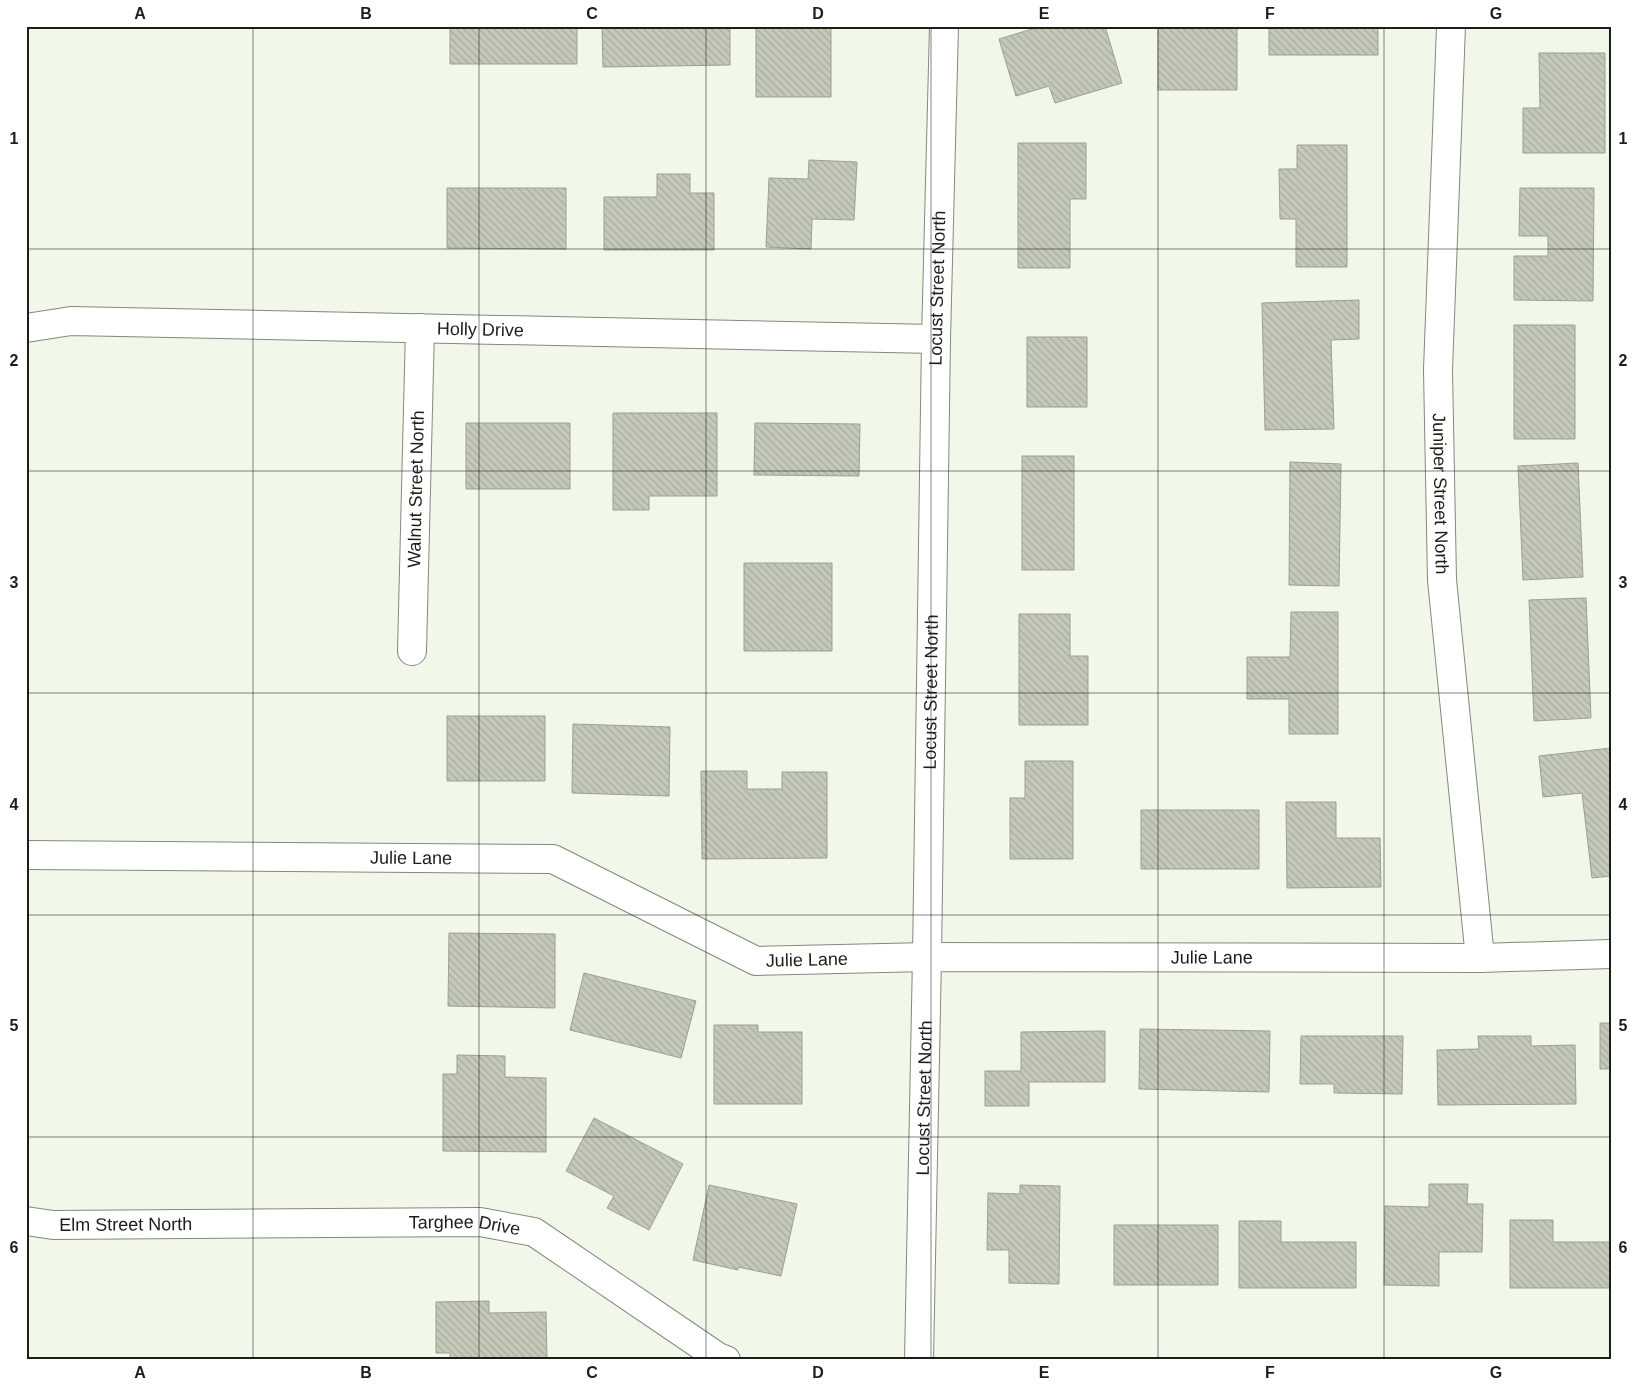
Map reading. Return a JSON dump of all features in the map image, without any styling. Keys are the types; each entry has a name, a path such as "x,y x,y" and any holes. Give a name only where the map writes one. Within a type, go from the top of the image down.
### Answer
{"street":[{"name":"Locust Street North","path":"919,1360 928,957 936,339 944,26"},
{"name":"Juniper Street North","path":"1451,26 1438,370 1442,580 1480,958"},
{"name":"Holly Drive","path":"26,328 70,322 936,339"},
{"name":"Walnut Street North","path":"412,651 420,328"},
{"name":"Julie Lane","path":"26,854 552,859 756,961 928,957 1480,958 1611,954"},
{"name":"Elm Street North","path":"26,1221 53,1225 225,1224"},
{"name":"Targhee Drive","path":"225,1224 480,1222 534,1232 718,1357 726,1360"}],"building":[{"path":"450,26 577,26 577,64 450,64"},
{"path":"602,26 730,26 730,65 603,67"},
{"path":"756,26 831,26 831,97 756,97"},
{"path":"1042,26 1105,26 1122,83 1055,103 1049,86 1016,96 999,39"},
{"path":"1201,26 1237,26 1237,90 1158,90 1158,28 1201,28"},
{"path":"1269,26 1378,26 1378,55 1269,55"},
{"path":"1539,53 1605,53 1605,153 1523,153 1523,108 1540,108"},
{"path":"1018,143 1086,143 1086,199 1070,199 1070,268 1018,268"},
{"path":"1297,145 1347,145 1347,267 1296,267 1296,219 1280,219 1279,169 1297,169"},
{"path":"809,160 857,162 854,220 812,219 811,249 766,247 769,178 808,179"},
{"path":"657,174 690,174 690,193 714,193 714,250 604,250 604,197 657,197"},
{"path":"447,188 566,188 566,249 447,248"},
{"path":"1520,188 1594,188 1593,301 1514,300 1514,256 1548,256 1548,236 1519,236"},
{"path":"1359,300 1359,339 1331,340 1334,429 1265,430 1262,303"},
{"path":"1514,325 1575,325 1575,439 1514,439"},
{"path":"1027,337 1087,337 1087,407 1027,407"},
{"path":"613,413 717,413 717,496 649,496 649,510 613,510"},
{"path":"466,423 570,423 570,489 466,489"},
{"path":"755,423 860,424 859,476 754,475"},
{"path":"1022,456 1074,456 1074,570 1022,570"},
{"path":"1290,462 1341,464 1339,586 1289,585"},
{"path":"1578,463 1583,577 1523,580 1518,466"},
{"path":"744,563 832,563 832,651 744,651"},
{"path":"1586,598 1591,718 1534,721 1529,600"},
{"path":"1291,612 1338,612 1338,734 1289,734 1289,699 1247,699 1247,657 1290,657"},
{"path":"1019,614 1070,614 1070,656 1088,656 1088,725 1019,725"},
{"path":"447,716 545,716 545,781 447,781"},
{"path":"573,724 670,727 669,796 572,793"},
{"path":"1611,748 1611,876 1592,878 1582,793 1543,797 1539,756"},
{"path":"1025,761 1073,761 1073,859 1010,859 1010,798 1025,798"},
{"path":"701,771 747,771 747,789 782,789 782,772 827,772 827,858 702,859"},
{"path":"1286,802 1336,802 1336,838 1380,838 1381,887 1287,888"},
{"path":"1141,810 1259,810 1259,869 1141,869"},
{"path":"449,933 555,934 555,1008 448,1006"},
{"path":"584,973 696,1001 681,1058 570,1030"},
{"path":"1600,1023 1611,1023 1611,1069 1600,1069"},
{"path":"714,1025 758,1025 758,1032 802,1032 802,1104 714,1104"},
{"path":"1140,1029 1270,1031 1269,1092 1139,1089"},
{"path":"1105,1031 1105,1082 1029,1082 1029,1106 985,1106 985,1071 1021,1071 1021,1032"},
{"path":"1301,1036 1403,1036 1402,1094 1334,1093 1334,1084 1300,1084"},
{"path":"1478,1036 1531,1036 1531,1046 1575,1045 1576,1104 1438,1105 1437,1050 1479,1049"},
{"path":"457,1055 505,1056 505,1077 546,1078 546,1152 443,1151 443,1074 457,1074"},
{"path":"594,1118 683,1164 649,1230 607,1208 614,1196 566,1171"},
{"path":"1429,1184 1468,1184 1467,1204 1483,1204 1482,1252 1439,1252 1439,1286 1384,1285 1385,1206 1429,1207"},
{"path":"709,1185 797,1204 781,1276 738,1267 738,1270 693,1260"},
{"path":"1020,1185 1060,1186 1059,1284 1009,1283 1009,1250 987,1250 988,1193 1020,1194"},
{"path":"1510,1220 1553,1220 1553,1242 1611,1242 1611,1288 1510,1288"},
{"path":"1239,1221 1281,1221 1281,1242 1356,1242 1356,1288 1239,1288"},
{"path":"1114,1225 1218,1225 1218,1285 1114,1285"},
{"path":"489,1301 489,1313 546,1312 547,1360 450,1360 450,1353 436,1353 436,1302"}]}
